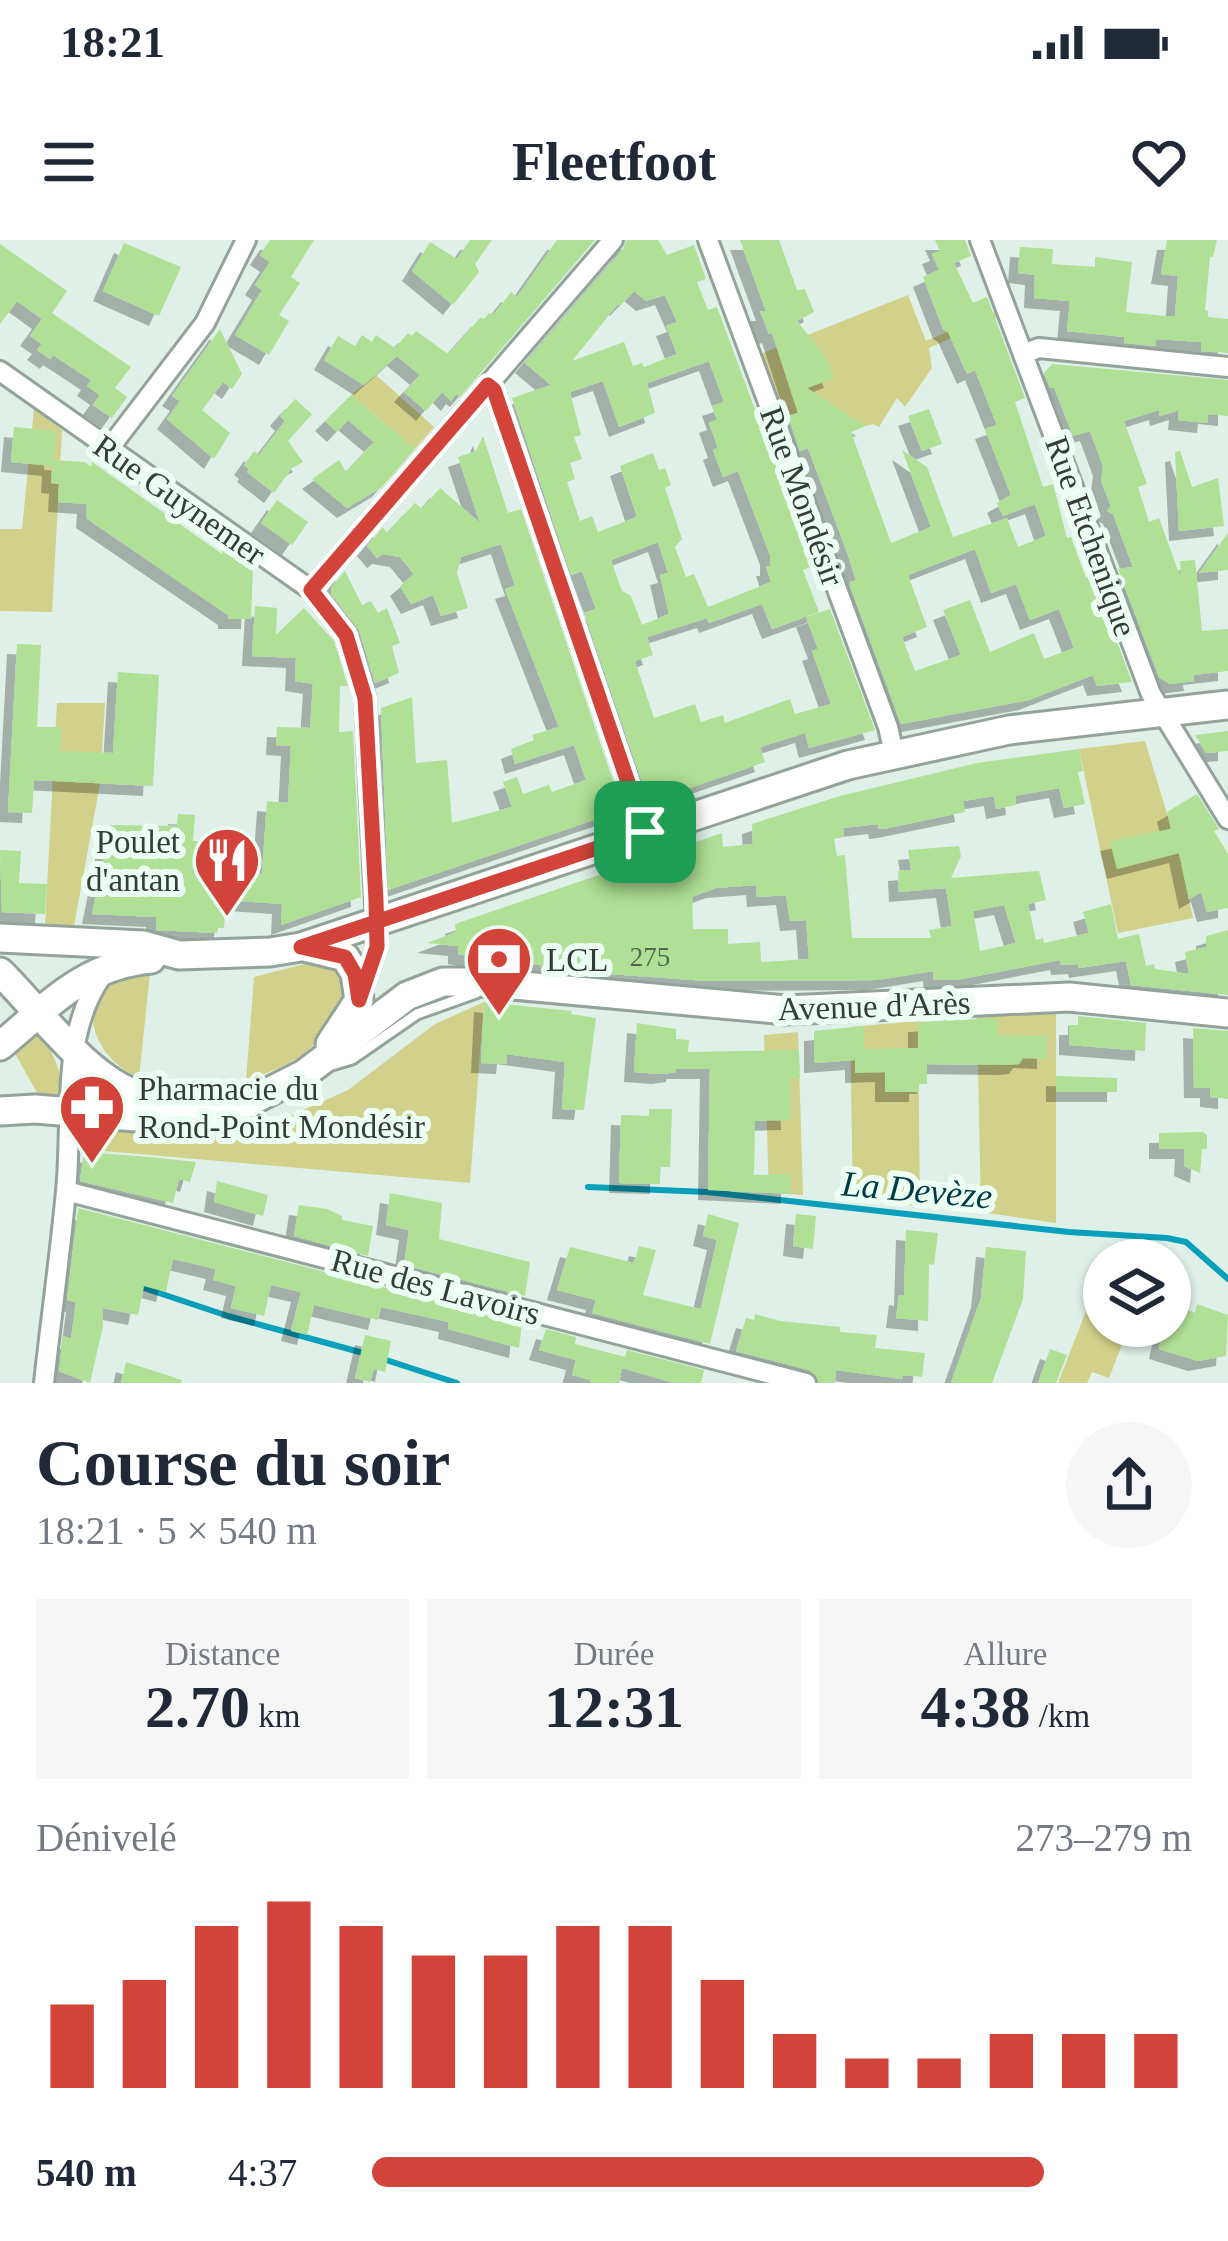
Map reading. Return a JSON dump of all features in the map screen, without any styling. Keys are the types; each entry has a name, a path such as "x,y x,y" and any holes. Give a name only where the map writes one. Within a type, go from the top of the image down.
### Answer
{"main road":[{"path":"0,1046 75,984 110,965 301,947 799,779 894,753 1009,730 1228,705"},
{"path":"0,938 143,945 179,955"},
{"path":"0,1112 71,1111 160,1119 204,1115 243,1105 304,1074 339,1034 359,1000 355,974 345,957 301,947"},
{"path":"0,972 114,1084 137,1095 243,1105"},
{"name":"Avenue d'Arès","path":"304,1074 400,1000 424,988 461,982 786,1010 1069,997 1228,1013"}],"street":[{"path":"108,449 205,323 246,240"},
{"path":"311,590 614,240"},
{"name":"Rue Mondésir","path":"708,240 894,753"},
{"name":"Rue Etchenique","path":"980,240 1150,694 1228,819"},
{"path":"1023,354 1039,349 1228,367"},
{"name":"Rue Guynemer","path":"0,371 311,590 346,635 365,698 377,947 359,1000"},
{"path":"488,385 494,390 645,832"},
{"path":"46,1383 76,1049 86,1002 110,965"},
{"name":"Rue des Lavoirs","path":"66,1191 806,1383"}],"shaded area":[{"path":"908,295 926,341 995,312 996,318 929,348 932,368 905,407 897,398 879,427 866,426 827,401 784,418 760,354"},
{"path":"376,375 434,427 415,449 351,395"},
{"path":"34,409 62,430 52,612 0,611 0,529 22,529"},
{"path":"57,703 105,703 100,784 74,926 45,925"},
{"path":"1145,741 1193,918 1118,933 1079,749"},
{"path":"320,960 343,975 345,988 334,1016 300,1056 246,1081 254,977"},
{"path":"125,972 150,973 139,1078 109,1056 94,1027 98,997"},
{"path":"484,1002 470,1183 82,1149 103,1131 211,1137 254,1132 348,1090 435,1024"},
{"path":"1056,1011 1056,1223 981,1212 977,1016"},
{"path":"918,1021 920,1206 853,1199 850,1027"},
{"path":"38,1031 59,1073 58,1099 40,1098 13,1050"},
{"path":"798,1032 803,1195 769,1193 764,1035"},
{"path":"1083,1319 1083,1347 1121,1347 1109,1378 1092,1372 1087,1383 1058,1383"}],"building":[{"path":"270,240 314,240 291,277 300,283 279,315 289,321 269,355 235,335 262,290 255,285 270,262 260,255"},
{"path":"470,240 492,240 475,264 479,272 453,305 412,271 430,242 457,259"},
{"path":"557,240 595,240 460,397 456,394 451,401 442,392 426,411 404,392 420,375 397,356 364,385 324,360 338,336 355,346 362,335 372,342 376,335 395,348 416,331 448,354 481,317 493,315 511,292 517,297"},
{"path":"626,240 658,240 667,255 694,245 706,279 697,282 708,310 717,307 813,566 803,570 819,612 772,629 762,604 709,623 707,618 647,637 653,655 635,661 654,718 695,704 701,722 723,715 725,723 790,699 795,714 831,704 812,651 818,649 806,617 830,609 875,730 809,748 805,733 760,747 765,762 649,802 584,613 596,609 582,571 571,575 512,398 551,385 525,363","holes":["634,291 646,301 665,295 677,322 666,326 677,354 644,367 642,363 633,366 624,342 572,361","709,361 724,402 712,406 717,420 709,423 718,448 713,450 723,477 738,471 770,555 770,566 766,566 771,582 708,607 694,574 686,577 675,547 682,539 665,488 671,485 653,453 620,466 637,517 598,532 592,516 580,521 567,482 575,479 570,463 582,459 574,437 581,435 570,392 603,381 619,427 655,413 647,383","658,542 668,573 660,575 669,614 642,625 611,560"]},
{"path":"740,240 779,240 797,290 805,289 814,312 797,321 825,356 834,378 807,388 866,426 851,432 891,543 931,527 902,450 927,467 953,537 1007,518 1018,547 1046,536 1035,504 1003,516 997,503 1011,495 985,429 997,425 975,370 967,374 943,329 923,277 939,270 932,254 940,251 935,240 965,240 971,256 954,263 973,303 987,297 1025,398 1015,402 1043,487 1053,484 1067,538 1071,537 1086,578 1092,575 1132,682 1097,686 1093,675 1029,700 901,724 850,586 856,580 848,555 808,448 800,451 788,416 798,413 760,311 766,311","holes":["975,549 991,593 1016,584 1030,620 1059,609 1074,648 1044,659 1034,633 990,652 970,600 943,610 961,655 915,671 902,637 927,627 908,575"]},
{"path":"1167,240 1217,240 1210,257 1205,310 1208,317 1228,319 1228,353 1201,351 1201,342 1156,339 1155,346 1124,343 1124,337 1067,331 1070,301 1034,298 1035,275 1018,273 1020,247 1053,249 1052,264 1095,267 1095,257 1132,262 1126,312 1175,317 1178,276 1161,274"},
{"path":"124,243 181,267 159,316 103,291"},
{"path":"0,244 67,291 52,313 131,367 115,388 127,397 112,418 93,405 100,395 87,386 91,380 37,350 42,344 30,336 42,319 17,301 0,324"},
{"path":"220,329 242,374 232,389 223,382 202,410 230,433 214,459 167,419 180,401 172,396"},
{"path":"1052,364 1228,380 1228,416 1208,414 1207,423 1178,420 1179,410 1160,416 1159,410 1124,421 1147,484 1138,487 1149,522 1159,518 1181,579 1180,561 1195,560 1202,631 1228,629 1228,671 1193,675 1194,681 1170,684 1159,677 1118,569 1133,567 1113,514 1107,511 1111,506 1101,481 1103,466 1090,431 1073,436 1044,373"},
{"path":"351,395 415,449 382,487 347,508 312,479 339,460 346,472 374,442 348,420 337,432 325,421"},
{"path":"295,399 312,414 288,441 303,462 292,468 274,493 244,465 254,451 259,455"},
{"path":"929,409 942,444 922,451 908,416"},
{"path":"14,427 56,431 54,460 85,462 91,467 92,462 222,554 223,550 253,568 251,619 228,619 86,518 87,504 58,502 59,484 51,483 52,466 11,462"},
{"path":"483,436 508,513 521,509 623,810 388,890 381,708 412,697 416,763 447,760 452,823 512,807 503,782 517,777 523,794 549,785 552,792 586,780 574,745 515,764 511,749 534,740 532,735 559,727 505,589 515,586 501,544 461,557 457,573 468,608 441,616 433,595 411,604 400,586 414,574 400,557 382,554 377,558 367,546 383,527 387,533 415,503 422,509 440,488 480,523 458,457 476,451"},
{"path":"1180,451 1192,487 1218,478 1224,526 1179,531 1175,452"},
{"path":"277,500 308,522 292,545 261,523"},
{"path":"1228,533 1228,570 1199,573"},
{"path":"345,571 362,605 371,601 378,613 387,608 400,643 392,646 399,673 375,683 359,630 331,594"},
{"path":"255,606 277,608 276,635 304,608 334,641 348,686 340,686 339,732 353,731 361,897 281,925 282,904 226,900 224,928 217,933 156,930 156,917 92,914 110,825 177,826 178,814 195,815 193,841 210,842 209,872 262,874 267,801 288,803 291,746 276,745 277,727 310,728 313,684 295,681 296,658 252,656"},
{"path":"17,644 41,645 37,727 61,727 60,751 113,753 118,672 159,675 153,786 34,780 32,813 8,812"},
{"path":"1228,731 1228,751 1206,753 1195,735"},
{"path":"1079,749 1085,804 1064,808 1059,788 1015,796 1016,805 996,809 994,796 963,801 965,812 888,828 879,829 878,824 843,828 844,837 834,839 837,856 845,855 852,938 931,938 929,930 952,926 946,888 899,892 898,871 911,870 908,850 959,846 961,856 951,878 1039,871 1046,900 1028,904 1036,940 1043,938 1044,943 1089,933 1083,912 1111,904 1118,939 1139,934 1146,966 1189,974 1185,952 1206,947 1206,936 1228,930 1228,995 1131,985 1126,961 1079,968 1078,964 1061,965 1060,960 962,979 934,980 933,971 878,980 707,981 468,956 458,954 458,946 427,943 456,932 455,924 722,833 723,847 753,844 752,824 840,796 977,763","holes":["756,885 757,897 786,895 790,921 806,920 809,959 761,962 760,942 728,944 728,929 693,929 692,897 716,888","1004,905 1016,943 980,951 973,911"]},
{"path":"1197,794 1228,854 1228,908 1207,912 1201,892 1189,899 1179,853 1117,869 1110,841 1171,829 1167,812"},
{"path":"0,850 21,851 19,883 47,884 45,914 2,912"},
{"path":"484,1002 596,1018 584,1110 562,1109 565,1062 507,1054 506,1064 481,1063"},
{"path":"1078,1016 1146,1023 1145,1051 1069,1045 1069,1025 1078,1025"},
{"path":"997,1018 998,1035 1047,1036 1047,1059 1023,1058 1019,1064 1008,1065 927,1064 927,1084 919,1084 919,1092 885,1092 885,1072 855,1073 855,1060 814,1063 814,1031 864,1026 864,1049 918,1048 918,1022"},
{"path":"637,1023 676,1029 676,1039 689,1040 688,1052 799,1050 800,1078 790,1078 791,1120 755,1121 754,1175 791,1174 791,1194 708,1190 710,1069 634,1072"},
{"path":"1193,1028 1228,1031 1228,1099 1210,1097 1210,1088 1194,1088"},
{"path":"1056,1076 1117,1078 1117,1092 1056,1092"},
{"path":"649,1109 672,1109 670,1167 660,1167 660,1184 619,1183 621,1115 649,1116"},
{"path":"1203,1132 1207,1149 1202,1149 1200,1173 1184,1166 1185,1149 1159,1149 1159,1133"},
{"path":"84,1152 196,1162 190,1182 179,1179 173,1203 80,1181"},
{"path":"217,1181 268,1195 263,1216 214,1202"},
{"path":"390,1193 442,1203 439,1239 530,1262 525,1296 404,1265 409,1230 386,1225"},
{"path":"299,1205 327,1209 342,1220 373,1226 368,1256 294,1236"},
{"path":"78,1208 522,1323 519,1348 448,1329 449,1322 381,1307 378,1320 314,1305 307,1335 291,1331 301,1292 271,1285 264,1316 231,1308 236,1286 213,1280 216,1269 173,1259 166,1292 144,1286 138,1315 102,1308 103,1326 90,1383 59,1371 63,1336 71,1339 76,1302 67,1300"},
{"path":"708,1214 739,1223 710,1344 592,1313 596,1300 557,1290 570,1247 634,1263 639,1246 656,1250 643,1295 701,1309 717,1240 703,1236"},
{"path":"796,1214 816,1216 813,1249 793,1246"},
{"path":"906,1230 938,1233 934,1265 929,1264 928,1321 896,1318 899,1295 904,1296"},
{"path":"986,1247 1026,1251 1023,1299 992,1383 951,1383 981,1298"},
{"path":"1197,1304 1228,1315 1226,1356 1198,1361 1159,1349 1191,1347 1191,1311 1195,1313"},
{"path":"755,1314 877,1335 875,1348 925,1353 922,1377 903,1375 902,1379 836,1370 835,1383 819,1383 809,1370 736,1351 746,1318 754,1320"},
{"path":"546,1329 576,1337 575,1344 625,1357 627,1350 704,1370 701,1383 674,1383 622,1368 619,1383 590,1383 572,1375 576,1360 539,1350"},
{"path":"365,1335 391,1341 385,1372 374,1369 370,1382 355,1378"},
{"path":"1050,1349 1067,1355 1056,1383 1038,1383"},
{"path":"126,1362 182,1380 181,1383 121,1383"}],"waterway":[{"name":"La Devèze","path":"588,1187 707,1192 1069,1232 1167,1238 1186,1242 1228,1279"},
{"path":"138,1286 367,1354"},
{"path":"380,1358 457,1383"}],"place":[{"name":"Poulet d'antan","path":"227,919"},
{"name":"LCL","path":"499,1018"},
{"name":"Pharmacie du Rond-Point Mondésir","path":"92,1166"}],"route":[{"path":"645,832 375,924 301,947 345,957 355,974 359,1000 377,947 375,924 376,900 365,698 346,635 311,590 488,385 494,390 645,832"}]}
